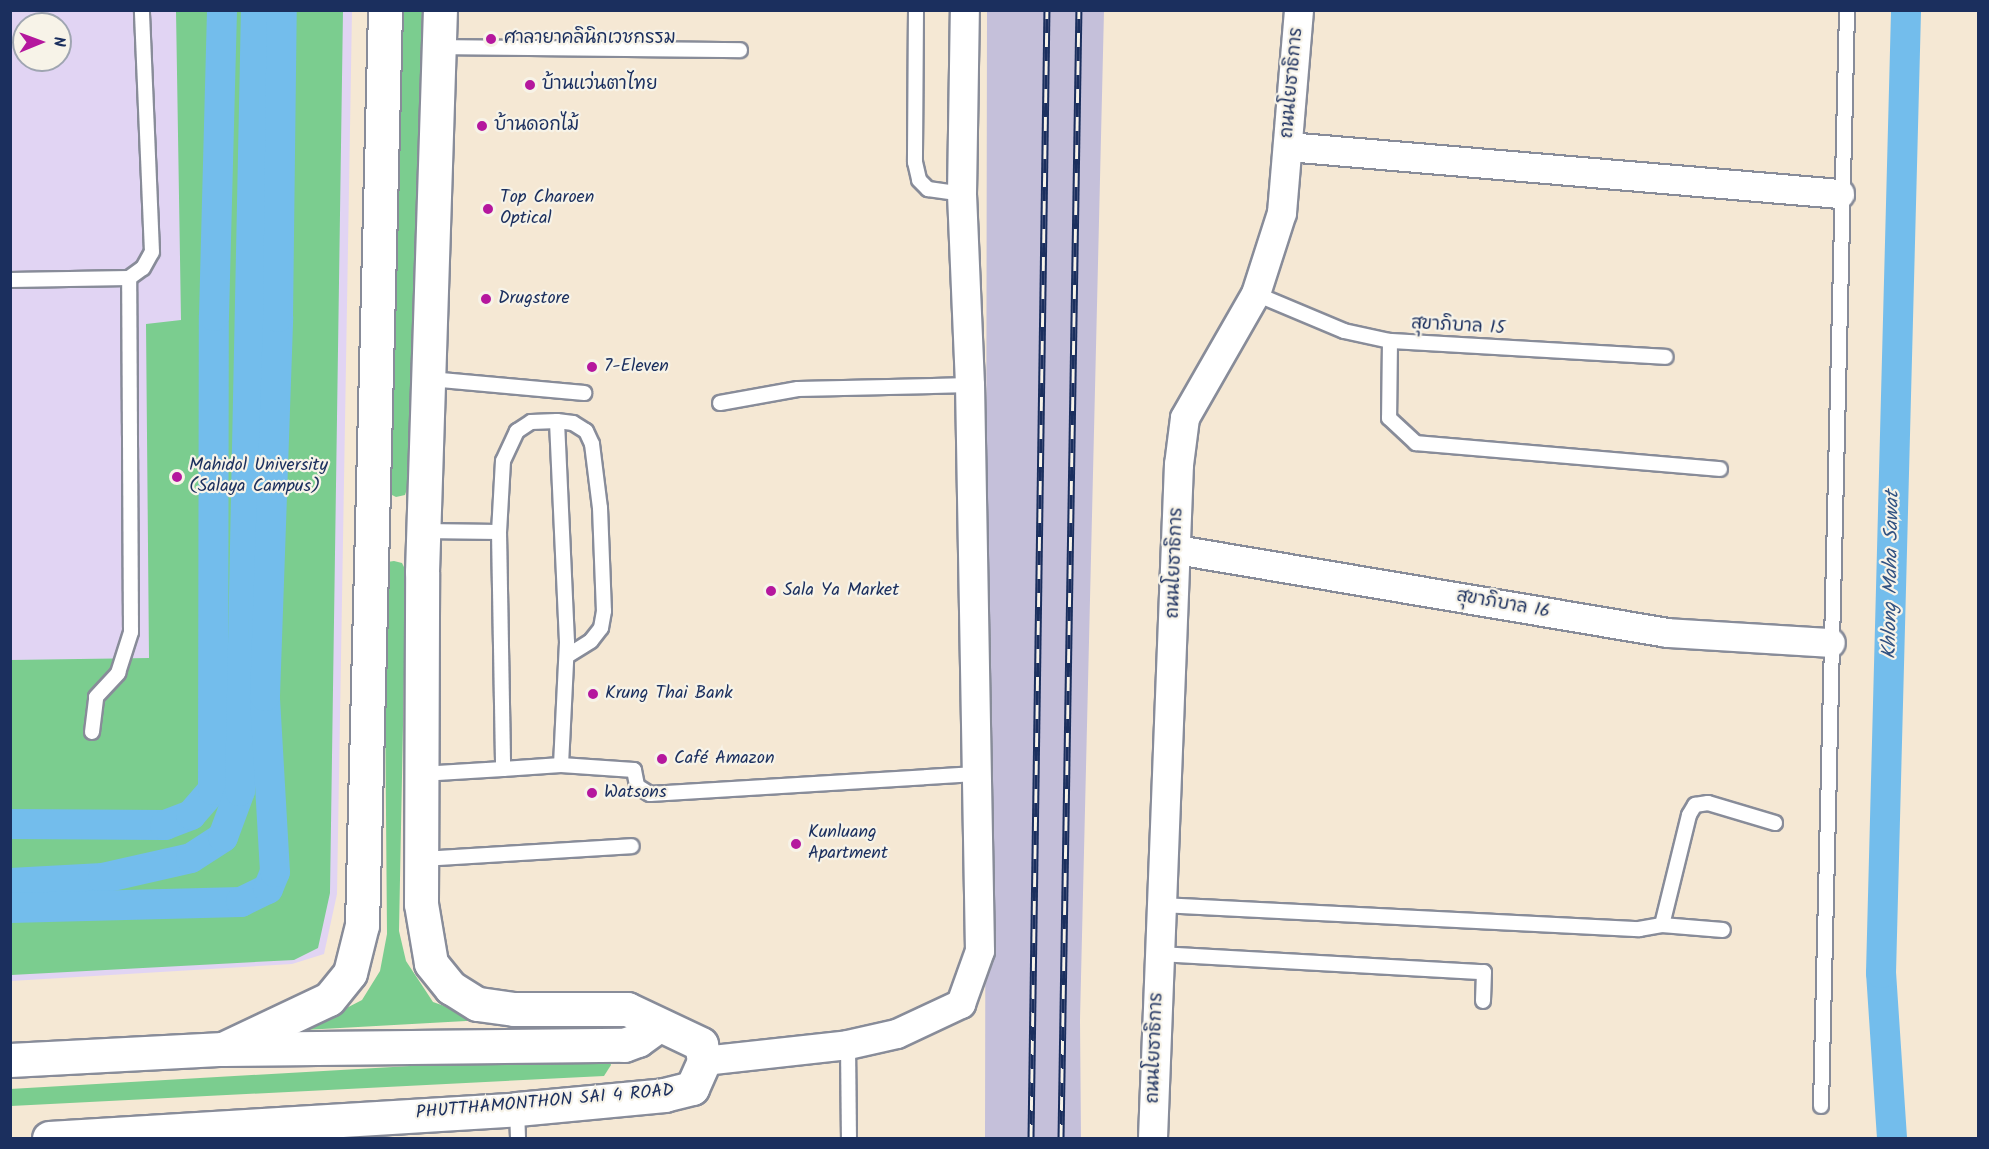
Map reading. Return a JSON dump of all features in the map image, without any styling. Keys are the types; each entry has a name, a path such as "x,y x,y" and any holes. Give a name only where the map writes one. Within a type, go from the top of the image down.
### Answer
{"main road":[{"path":"223,1049 329,999 350,973 362,925 370,531 385,10"},
{"path":"440,10 430,379 423,531 421,904 431,963 451,988 477,1004 514,1009 627,1009 657,1026 684,1033 701,1044 704,1061"},
{"path":"370,531 423,531"},
{"path":"10,1060 223,1049 624,1045 638,1040 657,1026"},
{"name":"PHUTTHAMONTHON SAI 4 ROAD","path":"49,1138 517,1124 692,1088 704,1061"}],"street":[{"path":"704,1061 848,1045 897,1034 961,1004 980,951 979,774 970,385 962,194 965,10"},
{"name":"ถนนโยธาธิการ","path":"1153,1138 1179,465 1185,418 1256,294 1282,213 1299,10"},
{"path":"1288,147 1840,194"},
{"name":"สุขาภิบาล 16","path":"1177,550 1667,633 1832,643"}],"lane":[{"path":"10,280 129,278 143,268 152,252 142,10"},
{"path":"916,10 915,162 919,180 928,189 962,194"},
{"path":"1821,1106 1840,194 1846,10"},
{"path":"438,47 740,50"},
{"path":"92,732 96,697 118,674 130,632 129,278"},
{"name":"สุขาภิบาล 15","path":"1256,294 1344,331 1390,341 1666,357"},
{"path":"1390,341 1389,418 1416,443 1720,469"},
{"path":"430,379 584,393"},
{"path":"720,403 798,389 970,385"},
{"path":"557,421 567,656 561,765"},
{"path":"502,769 499,532 503,461 517,431 531,422 557,421 586,431 592,444 600,508 604,611 601,628 591,641 567,656"},
{"path":"423,531 499,532"},
{"path":"422,774 561,765 634,770 637,786 650,794 979,774"},
{"path":"1662,925 1689,815 1695,805 1708,803 1775,824"},
{"path":"421,859 632,846"},
{"path":"1161,905 1639,929 1662,925 1723,930"},
{"path":"1159,954 1484,972 1483,1001"},
{"path":"848,1045 849,1138"}],"shaded area":[{"name":"Mahidol University (Salaya Campus)","path":"11,11 352,11 337,894 324,954 292,964 11,981"},
{"path":"987,11 1104,11 1080,1020 1081,1138 985,1138"}],"green space":[{"name":"Mahidol University (Salaya Campus)","path":"176,11 343,11 330,893 318,948 294,960 11,975 10,660 149,658 146,324 181,320"},
{"path":"403,11 422,11 408,486 405,495 396,497 388,493 387,485"},
{"path":"387,562 402,563 406,571 399,931 406,961 433,1002 484,1020 304,1030 362,1000 380,971 387,934 384,571"},
{"path":"601,1055 609,1058 611,1065 604,1076 11,1106 10,1089"}],"waterway":[{"path":"10,824 165,825 191,815 213,790 214,316 222,10"},
{"path":"10,883 103,878 191,858 223,837 240,791 256,10"},
{"path":"10,908 241,902 268,889 275,872 265,696 278,317 282,10"},
{"name":"Khlong Maha Sawat","path":"1892,1138 1881,973 1906,10"}],"railway":[{"path":"1031,1138 1047,10"},
{"path":"1061,1138 1079,10"}],"place":[{"name":"ศาลายาคลินิกเวชกรรม","path":"491,39"},
{"name":"บ้านแว่นตาไทย","path":"530,85"},
{"name":"บ้านดอกไม้","path":"482,126"},
{"name":"Top Charoen Optical","path":"488,209"},
{"name":"Drugstore","path":"486,299"},
{"name":"7-Eleven","path":"592,367"},
{"name":"Mahidol University (Salaya Campus)","path":"177,477"},
{"name":"Sala Ya Market","path":"771,591"},
{"name":"Krung Thai Bank","path":"593,694"},
{"name":"Café Amazon","path":"662,759"},
{"name":"Watsons","path":"592,793"},
{"name":"Kunluang Apartment","path":"796,844"}]}
